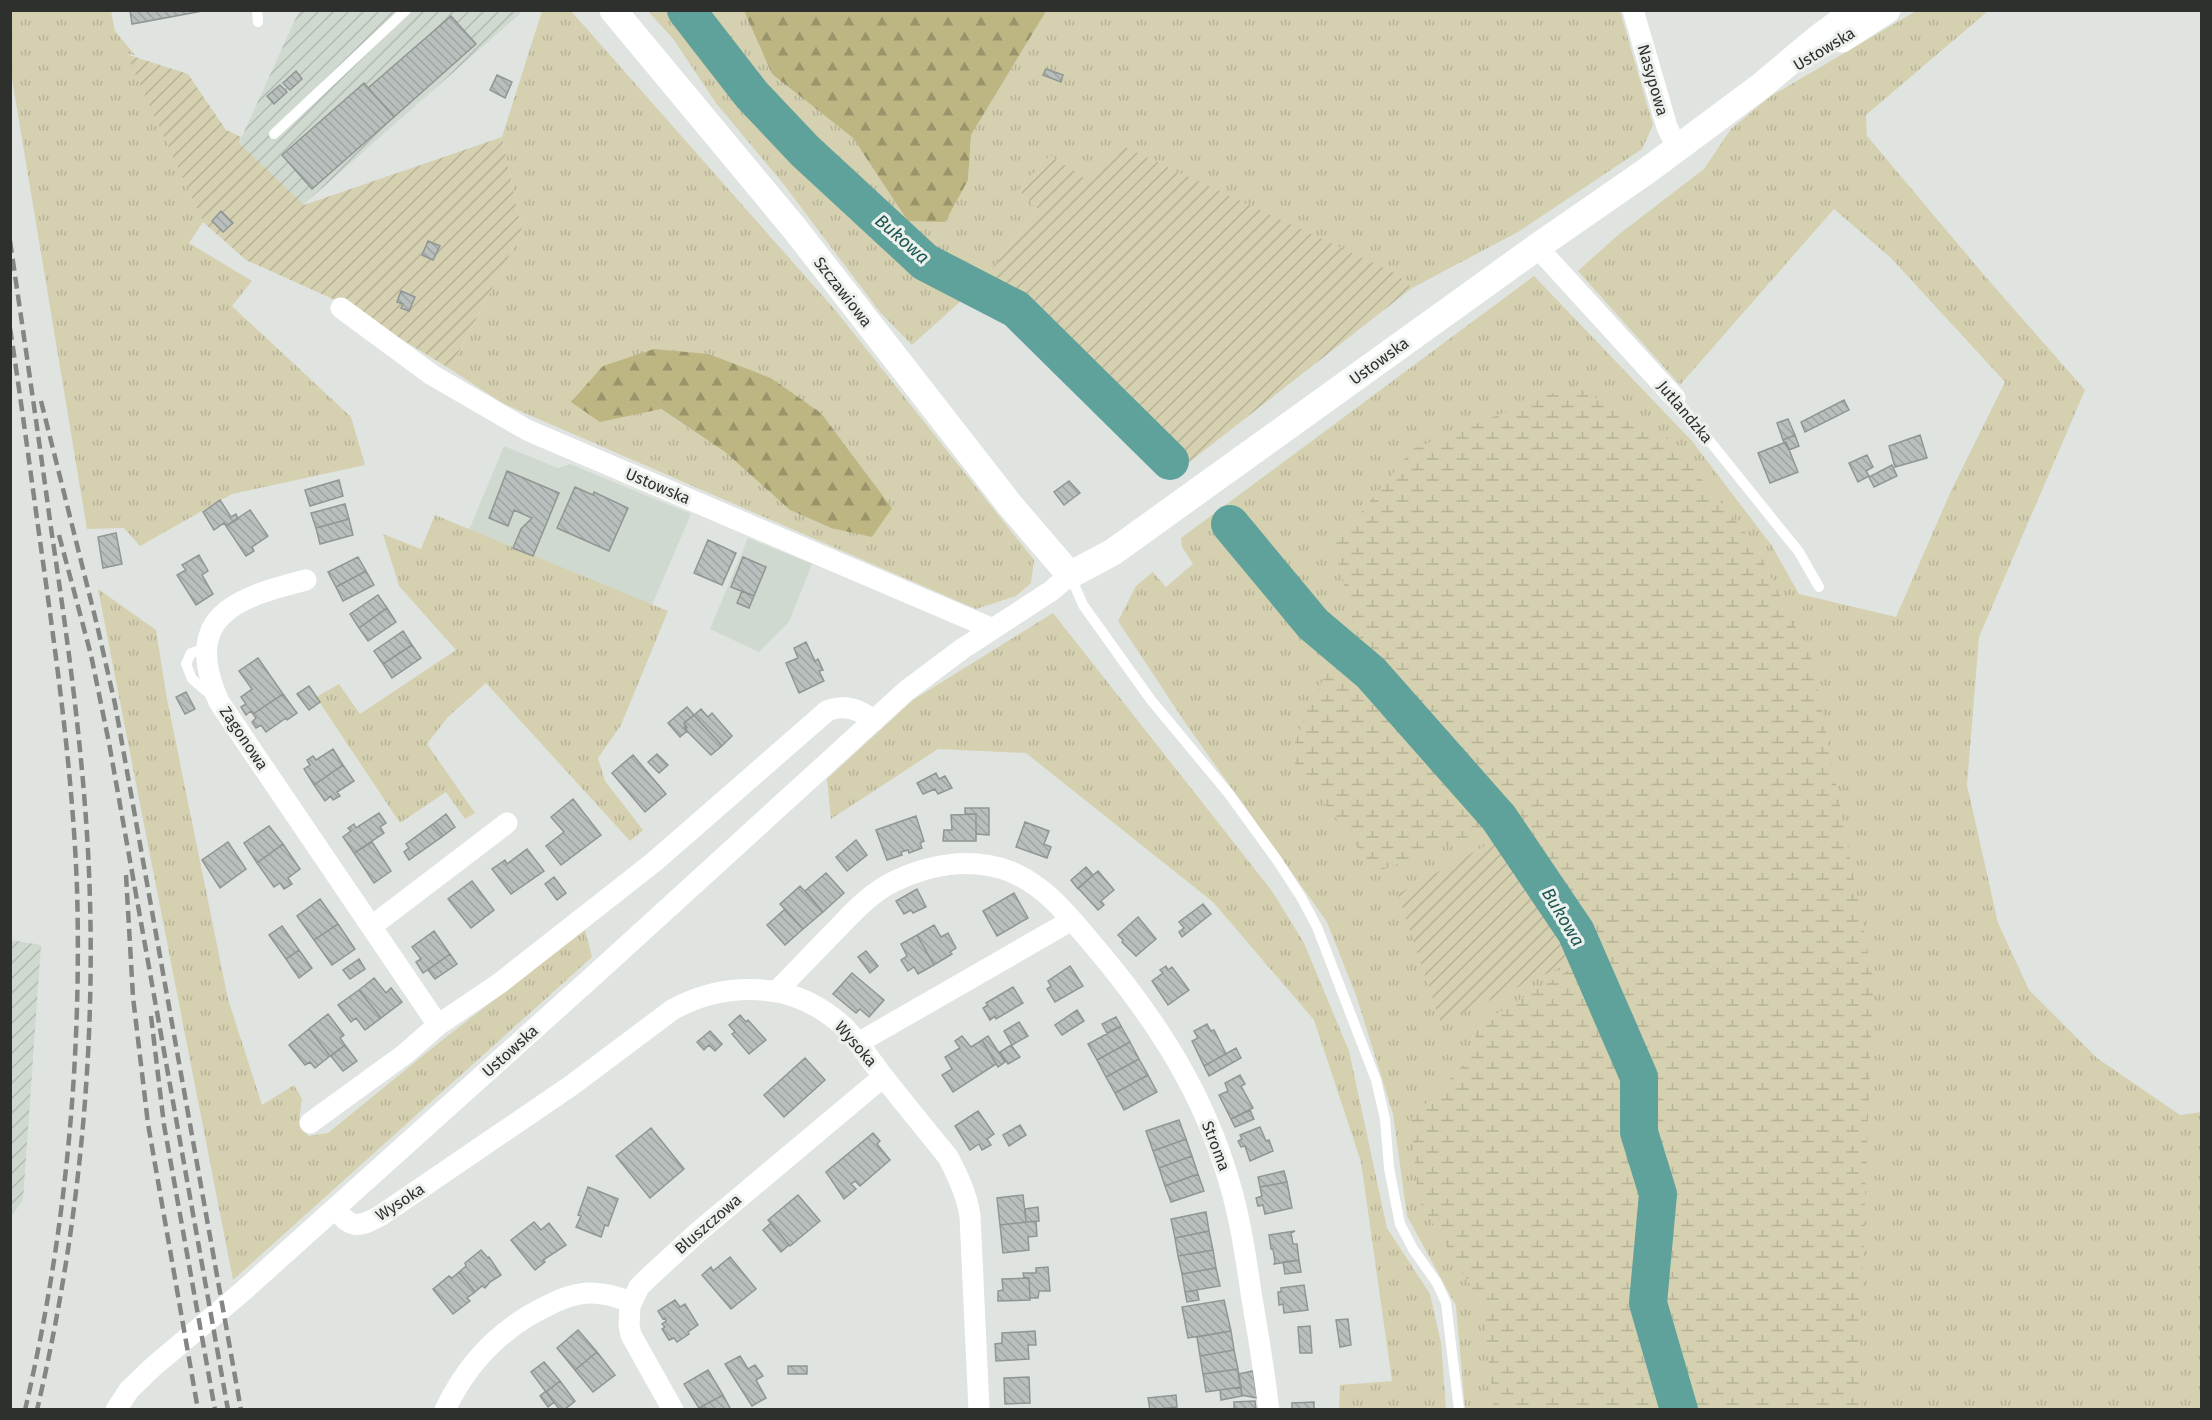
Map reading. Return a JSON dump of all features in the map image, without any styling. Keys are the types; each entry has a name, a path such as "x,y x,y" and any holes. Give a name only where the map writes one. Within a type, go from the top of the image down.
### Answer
{"street":[{"name":"Szczawiowa","path":"613,10 795,229 1010,505 1070,575"},
{"name":"Nasypowa","path":"1634,10 1667,127 1677,148"},
{"name":"Ustowska","path":"116,1410 123,1398 142,1377 242,1292 919,681 1051,591 1070,575 1113,552 1677,148 1761,86 1856,10"},
{"name":"Ustowska","path":"1761,86 1823,51 1887,10"},
{"name":"Jutlandzka","path":"1538,247 1675,398"},
{"name":"Ustowska","path":"341,308 432,375 526,430 993,629"},
{"name":"Zagonowa","path":"306,580 262,591 234,605 222,614 214,626 207,648 209,675 219,702 438,1025"},
{"path":"310,1123 405,1054 438,1025 500,983 654,862 827,711 835,708 851,708 874,721"},
{"path":"372,926 507,823"},
{"name":"Stroma","path":"776,992 861,904 881,888 912,874 937,866 985,864 1010,871 1045,892 1120,976 1158,1027 1186,1078 1214,1138 1238,1214 1269,1410"},
{"path":"858,1043 1072,920"},
{"name":"Wysoka","path":"335,1208 348,1223 356,1225 380,1216 572,1085 685,1002 735,990 776,992 817,1006 838,1021 948,1157 957,1173 968,1204 971,1228 979,1410"},
{"name":"Bluszczowa","path":"632,1302 639,1287 673,1254 884,1077"},
{"path":"445,1410 454,1390 475,1360 509,1328 534,1312 563,1298 589,1292 632,1302 629,1316 631,1335 673,1410"}],"lane":[{"path":"274,134 406,10"},
{"name":"Jutlandzka","path":"1675,398 1787,536 1819,587"},
{"path":"1070,575 1083,605 1151,700 1229,794 1283,870 1317,927 1376,1080 1385,1119 1389,1168 1400,1224 1413,1249 1437,1283 1446,1303 1459,1410"}],"shaded area":[{"path":"299,11 523,11 303,205 239,143"},
{"path":"504,446 558,468 570,464 691,514 652,605 469,530"},
{"path":"748,538 812,564 789,622 759,652 710,629"},
{"path":"11,940 41,945 23,1200 11,1217"}],"green space":[{"path":"1044,10 1045,13 971,135 968,180 945,222 908,221 853,138 772,74 744,11"},
{"path":"10,11 111,11 115,31 135,55 127,54 203,222 189,243 252,281 232,306 351,417 365,465 232,494 140,546 124,528 87,529 11,73"},
{"path":"542,11 571,11 836,311 1034,560 1031,583 1016,596 976,609 504,404 450,369 522,231 502,137","holes":["654,350 709,354 771,378 821,413 892,508 831,528 790,510 725,452 660,409"]},
{"path":"648,11 744,11 772,74 853,138 909,221 968,180 971,135 1045,13 1044,11 1620,11 1653,125 1642,149 1518,232 1412,288 1397,274 1088,181 1018,190 1038,209 982,282 912,345 880,312 785,186 716,103 674,40"},
{"path":"1916,11 1988,11 1866,115 1867,136 2085,390 1979,637 1967,785 1998,923 2029,990 2097,1058 2180,1115 2201,1112 2201,1409 1465,1409 1456,1306 1407,1216 1393,1114 1357,998 1327,922 1186,724 1118,621 1136,586 1153,572 1166,587 1193,564 1182,547 1181,538 1534,276 1692,441 1772,546 1799,594 1896,617 1951,491 2005,382 1891,258 1834,209 1680,385 1578,271 1618,235 1704,169 1731,129 1771,96"},
{"path":"126,54 188,74 226,130 241,137 239,143 304,205 502,137 522,231 450,369 344,304 246,260 203,222"},
{"path":"1125,147 1397,274 1412,288 1183,467 1021,305 982,282 1038,209 1018,190 1050,155 1088,181"},
{"path":"654,349 709,354 771,378 821,413 892,508 872,537 831,528 790,510 725,452 661,409 600,422 571,402 603,366"},
{"path":"1573,385 1667,437 1754,543 1812,659 1873,979 1860,1340 1862,1409 1494,1409 1483,1306 1418,1199 1411,1119 1470,1058 1478,1025 1602,950 1524,816 1376,872 1290,757 1306,713 1353,622 1334,545 1413,449"},
{"path":"435,515 668,611 621,725 598,758 605,781 643,830 630,841 486,683 447,718 427,744 475,813 465,819 446,792 400,823 316,697 339,684 360,714 456,650 399,586 383,534 421,549"},
{"path":"98,589 156,630 167,699 228,999 262,1105 294,1085 302,1099 299,1120 308,1136 328,1133 441,1041 585,930 592,957 233,1280"},
{"path":"1053,613 1272,891 1304,943 1349,1051 1387,1228 1430,1294 1441,1343 1446,1409 1339,1409 1340,1385 1392,1381 1361,1162 1314,1020 1213,902 1026,753 938,749 831,819 827,779 913,700"},
{"path":"1501,837 1578,959 1441,1023 1398,894"}],"building":[{"path":"130,10 208,10 132,24"},
{"path":"451,16 476,44 394,117 368,88"},
{"path":"1046,69 1063,75 1061,82 1043,75"},
{"path":"296,71 302,79 290,90 283,83"},
{"path":"497,75 512,82 505,98 490,90"},
{"path":"364,83 394,117 312,189 282,155"},
{"path":"280,85 287,92 274,104 267,96"},
{"path":"221,211 233,223 223,232 212,221"},
{"path":"428,241 440,246 433,260 422,255"},
{"path":"401,291 415,297 409,311 401,308 403,304 397,302"},
{"path":"1844,400 1849,410 1805,432 1801,422"},
{"path":"1788,419 1795,435 1783,440 1777,423"},
{"path":"1795,435 1799,446 1789,450 1783,440"},
{"path":"1920,435 1927,458 1895,467 1889,446"},
{"path":"1786,442 1798,472 1770,483 1758,453"},
{"path":"1867,455 1873,467 1866,471 1869,476 1858,482 1849,463"},
{"path":"1892,465 1897,476 1874,487 1869,477"},
{"path":"507,471 559,493 533,556 513,548 521,529 532,518 514,510 508,526 489,518"},
{"path":"339,480 343,496 310,506 305,490"},
{"path":"1069,481 1080,493 1064,505 1054,492"},
{"path":"575,487 593,495 594,492 628,508 609,551 557,528"},
{"path":"220,500 231,517 236,514 238,519 226,526 224,523 214,530 203,512"},
{"path":"345,504 349,519 316,528 311,513"},
{"path":"250,510 268,536 252,547 254,551 246,556 226,526"},
{"path":"349,519 353,535 320,544 316,528"},
{"path":"116,533 122,564 103,568 98,537"},
{"path":"708,540 736,553 722,585 694,573"},
{"path":"199,555 208,571 202,575 213,594 196,605 177,575 186,570 182,565"},
{"path":"358,557 366,571 336,587 328,572"},
{"path":"743,557 766,567 754,596 731,587"},
{"path":"366,571 374,585 343,601 336,587"},
{"path":"742,591 754,596 749,608 737,603"},
{"path":"378,595 387,608 359,628 350,614"},
{"path":"387,608 396,622 368,641 359,628"},
{"path":"403,631 412,645 383,664 374,651"},
{"path":"806,642 815,661 818,659 823,670 819,671 824,681 799,693 786,663 798,658 794,648"},
{"path":"412,645 421,658 392,678 383,664"},
{"path":"258,658 283,694 253,714 251,711 246,715 241,707 246,704 241,697 252,689 239,671"},
{"path":"309,686 320,702 309,710 297,694"},
{"path":"186,692 195,709 185,714 176,697"},
{"path":"283,694 297,713 266,732 261,725 256,728 252,722 256,718 253,714"},
{"path":"687,707 694,715 684,723 687,731 680,737 668,723"},
{"path":"701,709 708,717 712,713 732,736 722,746 694,715"},
{"path":"694,715 722,746 711,755 684,728 687,727 684,723"},
{"path":"333,749 343,765 314,785 304,769 310,765 307,760 313,756 316,760"},
{"path":"657,754 668,765 659,773 648,762"},
{"path":"633,755 666,794 645,812 612,773"},
{"path":"343,765 354,781 337,792 340,796 333,800 331,796 325,801 314,785"},
{"path":"936,773 939,779 945,776 952,788 938,794 935,789 923,794 917,783"},
{"path":"573,799 601,835 561,865 546,846 564,832 551,817"},
{"path":"965,808 989,808 989,835 976,834 976,814 965,814"},
{"path":"379,813 386,823 380,827 384,833 354,853 343,837 351,831 348,828 354,824 356,828"},
{"path":"446,814 455,827 443,836 433,824"},
{"path":"976,814 976,841 943,841 944,830 952,830 951,815"},
{"path":"916,816 924,841 920,843 922,848 909,853 908,850 901,852 902,855 887,860 876,830"},
{"path":"1025,822 1049,831 1044,844 1051,847 1047,858 1016,847"},
{"path":"433,824 443,836 409,860 404,852 409,848 406,844"},
{"path":"269,826 283,844 257,863 244,843"},
{"path":"856,840 867,855 847,871 836,857"},
{"path":"228,842 246,869 220,888 202,860"},
{"path":"372,842 391,871 374,883 354,853"},
{"path":"283,844 300,869 288,878 292,884 284,889 280,883 274,887 257,863"},
{"path":"527,849 544,871 511,894 492,869 505,860 507,864"},
{"path":"1086,867 1093,875 1078,889 1071,880"},
{"path":"1098,871 1114,890 1101,901 1104,905 1098,910 1078,888"},
{"path":"826,873 844,893 823,912 805,891"},
{"path":"554,877 566,893 557,900 545,884"},
{"path":"472,881 494,910 471,928 448,899"},
{"path":"800,886 823,912 803,929 780,904"},
{"path":"917,889 926,907 904,914 896,901"},
{"path":"1014,893 1028,918 997,936 983,911"},
{"path":"320,899 338,924 314,940 297,916"},
{"path":"1203,904 1211,914 1182,937 1179,932 1184,928 1179,922"},
{"path":"785,909 803,929 785,945 767,925"},
{"path":"1138,917 1156,939 1136,956 1118,935"},
{"path":"338,924 355,949 332,965 314,940"},
{"path":"934,925 941,937 948,933 956,948 950,952 952,954 934,965 917,935"},
{"path":"282,926 299,950 286,959 269,935"},
{"path":"434,931 450,954 423,973 416,962 421,959 412,947"},
{"path":"917,935 934,965 918,974 914,967 908,971 901,960 907,956 901,944"},
{"path":"299,950 312,968 299,978 286,959"},
{"path":"866,951 878,966 870,973 858,957"},
{"path":"450,954 457,964 435,979 428,970"},
{"path":"359,959 365,969 350,979 343,970"},
{"path":"1070,966 1083,986 1055,1002 1047,989 1051,986 1048,981"},
{"path":"1166,966 1168,970 1172,967 1189,990 1168,1005 1152,981 1163,973 1160,970"},
{"path":"852,973 884,1000 869,1017 860,1009 856,1013 833,994"},
{"path":"374,978 386,993 391,988 402,1002 381,1018 359,990"},
{"path":"1013,987 1023,1003 996,1019 995,1016 990,1020 983,1008 988,1005 986,1003"},
{"path":"359,990 381,1018 365,1030 356,1018 351,1022 338,1005"},
{"path":"1077,1010 1084,1021 1062,1035 1055,1025"},
{"path":"328,1014 344,1035 340,1038 345,1045 330,1056 309,1029"},
{"path":"740,1015 746,1022 748,1020 766,1040 749,1054 732,1034 735,1032 729,1025"},
{"path":"1116,1017 1121,1026 1107,1033 1102,1024"},
{"path":"1019,1022 1028,1036 1012,1045 1004,1031"},
{"path":"1207,1024 1211,1031 1214,1030 1226,1054 1204,1066 1192,1041 1198,1038 1194,1031"},
{"path":"1121,1026 1130,1042 1097,1060 1088,1044"},
{"path":"309,1029 330,1056 315,1068 310,1062 305,1065 289,1045"},
{"path":"710,1031 722,1044 715,1051 709,1045 704,1050 697,1042"},
{"path":"962,1036 971,1047 982,1040 996,1064 953,1092 942,1075 952,1069 945,1057 960,1048 955,1041"},
{"path":"988,1036 1005,1062 998,1067 982,1040"},
{"path":"1130,1042 1139,1059 1106,1077 1097,1060"},
{"path":"345,1045 357,1061 343,1071 331,1056"},
{"path":"1011,1045 1020,1057 1008,1064 1000,1052"},
{"path":"1236,1048 1241,1058 1209,1076 1204,1066"},
{"path":"805,1058 825,1080 784,1117 764,1095"},
{"path":"1139,1059 1148,1075 1115,1093 1106,1077"},
{"path":"1148,1075 1157,1092 1124,1110 1115,1093"},
{"path":"1240,1075 1245,1084 1241,1086 1253,1108 1231,1119 1219,1095 1228,1091 1225,1083"},
{"path":"1250,1110 1254,1119 1235,1127 1231,1119"},
{"path":"978,1111 994,1134 987,1139 991,1145 982,1150 979,1144 970,1150 955,1126"},
{"path":"1179,1120 1186,1139 1153,1151 1146,1131"},
{"path":"1020,1125 1026,1135 1009,1146 1003,1135"},
{"path":"1260,1127 1273,1151 1250,1161 1245,1146 1241,1147 1238,1141 1242,1139 1240,1135"},
{"path":"651,1128 684,1169 650,1198 616,1156"},
{"path":"873,1133 880,1141 877,1144 890,1160 860,1186 855,1181 851,1184 856,1189 844,1199 826,1172"},
{"path":"1186,1139 1192,1156 1159,1168 1153,1151"},
{"path":"1192,1156 1198,1174 1165,1186 1159,1168"},
{"path":"1284,1171 1287,1182 1260,1187 1258,1177"},
{"path":"1198,1174 1204,1191 1171,1202 1165,1186"},
{"path":"1287,1182 1292,1208 1265,1214 1263,1205 1258,1206 1256,1198 1262,1196 1260,1187"},
{"path":"588,1187 618,1199 608,1226 605,1225 601,1237 576,1227"},
{"path":"798,1195 820,1221 790,1246 768,1220"},
{"path":"1023,1195 1026,1222 1000,1225 997,1198"},
{"path":"1038,1207 1039,1221 1026,1222 1025,1209"},
{"path":"1206,1212 1209,1231 1175,1238 1171,1219"},
{"path":"1036,1221 1037,1236 1028,1237 1029,1250 1003,1253 1000,1225"},
{"path":"534,1222 541,1230 549,1223 566,1245 543,1260 545,1262 535,1270 511,1240"},
{"path":"771,1223 789,1245 781,1252 763,1230"},
{"path":"1209,1231 1213,1250 1178,1256 1175,1238"},
{"path":"1295,1231 1291,1233 1293,1244 1297,1244 1299,1260 1274,1264 1269,1235"},
{"path":"481,1250 489,1257 501,1275 485,1288 482,1286 475,1292 459,1272 466,1266 465,1263"},
{"path":"1213,1250 1216,1268 1182,1274 1178,1256"},
{"path":"730,1257 756,1289 731,1309 702,1275 711,1267 713,1271"},
{"path":"1299,1260 1301,1272 1285,1274 1283,1262"},
{"path":"1048,1267 1050,1291 1039,1291 1038,1298 1030,1298 1029,1278 1024,1278 1023,1273 1036,1273 1036,1268"},
{"path":"1216,1268 1220,1286 1185,1292 1182,1274"},
{"path":"459,1272 475,1292 467,1298 470,1301 453,1314 433,1289 449,1276 452,1278"},
{"path":"1029,1278 1030,1300 998,1301 998,1291 1003,1290 1002,1279"},
{"path":"1304,1285 1308,1310 1284,1313 1283,1304 1279,1305 1278,1292 1281,1292 1281,1288"},
{"path":"1197,1290 1199,1300 1187,1302 1185,1292"},
{"path":"675,1300 680,1307 685,1304 698,1325 677,1342 674,1338 669,1340 662,1329 665,1327 662,1324 666,1321 658,1311"},
{"path":"1224,1300 1231,1331 1188,1338 1182,1307"},
{"path":"1348,1319 1351,1345 1340,1347 1336,1320"},
{"path":"1310,1326 1312,1353 1300,1353 1298,1327"},
{"path":"578,1330 597,1352 575,1370 557,1348"},
{"path":"1035,1331 1036,1345 1028,1345 1029,1359 996,1361 995,1344 1002,1343 1002,1333"},
{"path":"1231,1331 1234,1350 1200,1356 1197,1337"},
{"path":"1234,1350 1238,1369 1203,1374 1200,1356"},
{"path":"597,1352 615,1375 593,1392 575,1370"},
{"path":"740,1356 748,1369 755,1365 763,1376 756,1380 766,1398 752,1406 725,1364"},
{"path":"544,1362 560,1381 546,1392 531,1372"},
{"path":"788,1366 807,1366 807,1374 788,1374"},
{"path":"1238,1369 1241,1387 1206,1392 1203,1374"},
{"path":"708,1370 723,1395 699,1408 684,1384"},
{"path":"1253,1371 1257,1398 1242,1395 1238,1374"},
{"path":"1029,1377 1030,1403 1005,1404 1004,1378"},
{"path":"560,1381 575,1401 564,1410 560,1410 546,1392"},
{"path":"1241,1387 1242,1396 1221,1400 1220,1390"},
{"path":"546,1391 554,1402 548,1407 540,1396"},
{"path":"723,1395 731,1410 699,1408"},
{"path":"1176,1395 1177,1407 1150,1410 1148,1398"},
{"path":"1255,1401 1256,1410 1234,1410 1234,1402"},
{"path":"1314,1402 1314,1410 1292,1410 1292,1403"}],"waterway":[{"name":"Bukowa","path":"686,10 752,95 805,151 925,262 1016,309 1170,461"},
{"name":"Bukowa","path":"1230,524 1313,624 1371,673 1499,818 1576,932 1639,1077 1639,1132 1658,1194 1648,1303 1679,1410"}],"railway":[{"path":"10,241 73,689 88,851 90,921 88,1062 75,1202 65,1272 37,1410"},
{"path":"10,328 68,765 75,847 78,954 77,1019 68,1150 51,1281 25,1410"},
{"path":"41,401 115,704 241,1410"},
{"path":"59,535 91,655 109,743 228,1410"},
{"path":"126,875 133,997 148,1124 198,1410"},
{"path":"151,1016 164,1125 215,1410"}]}
